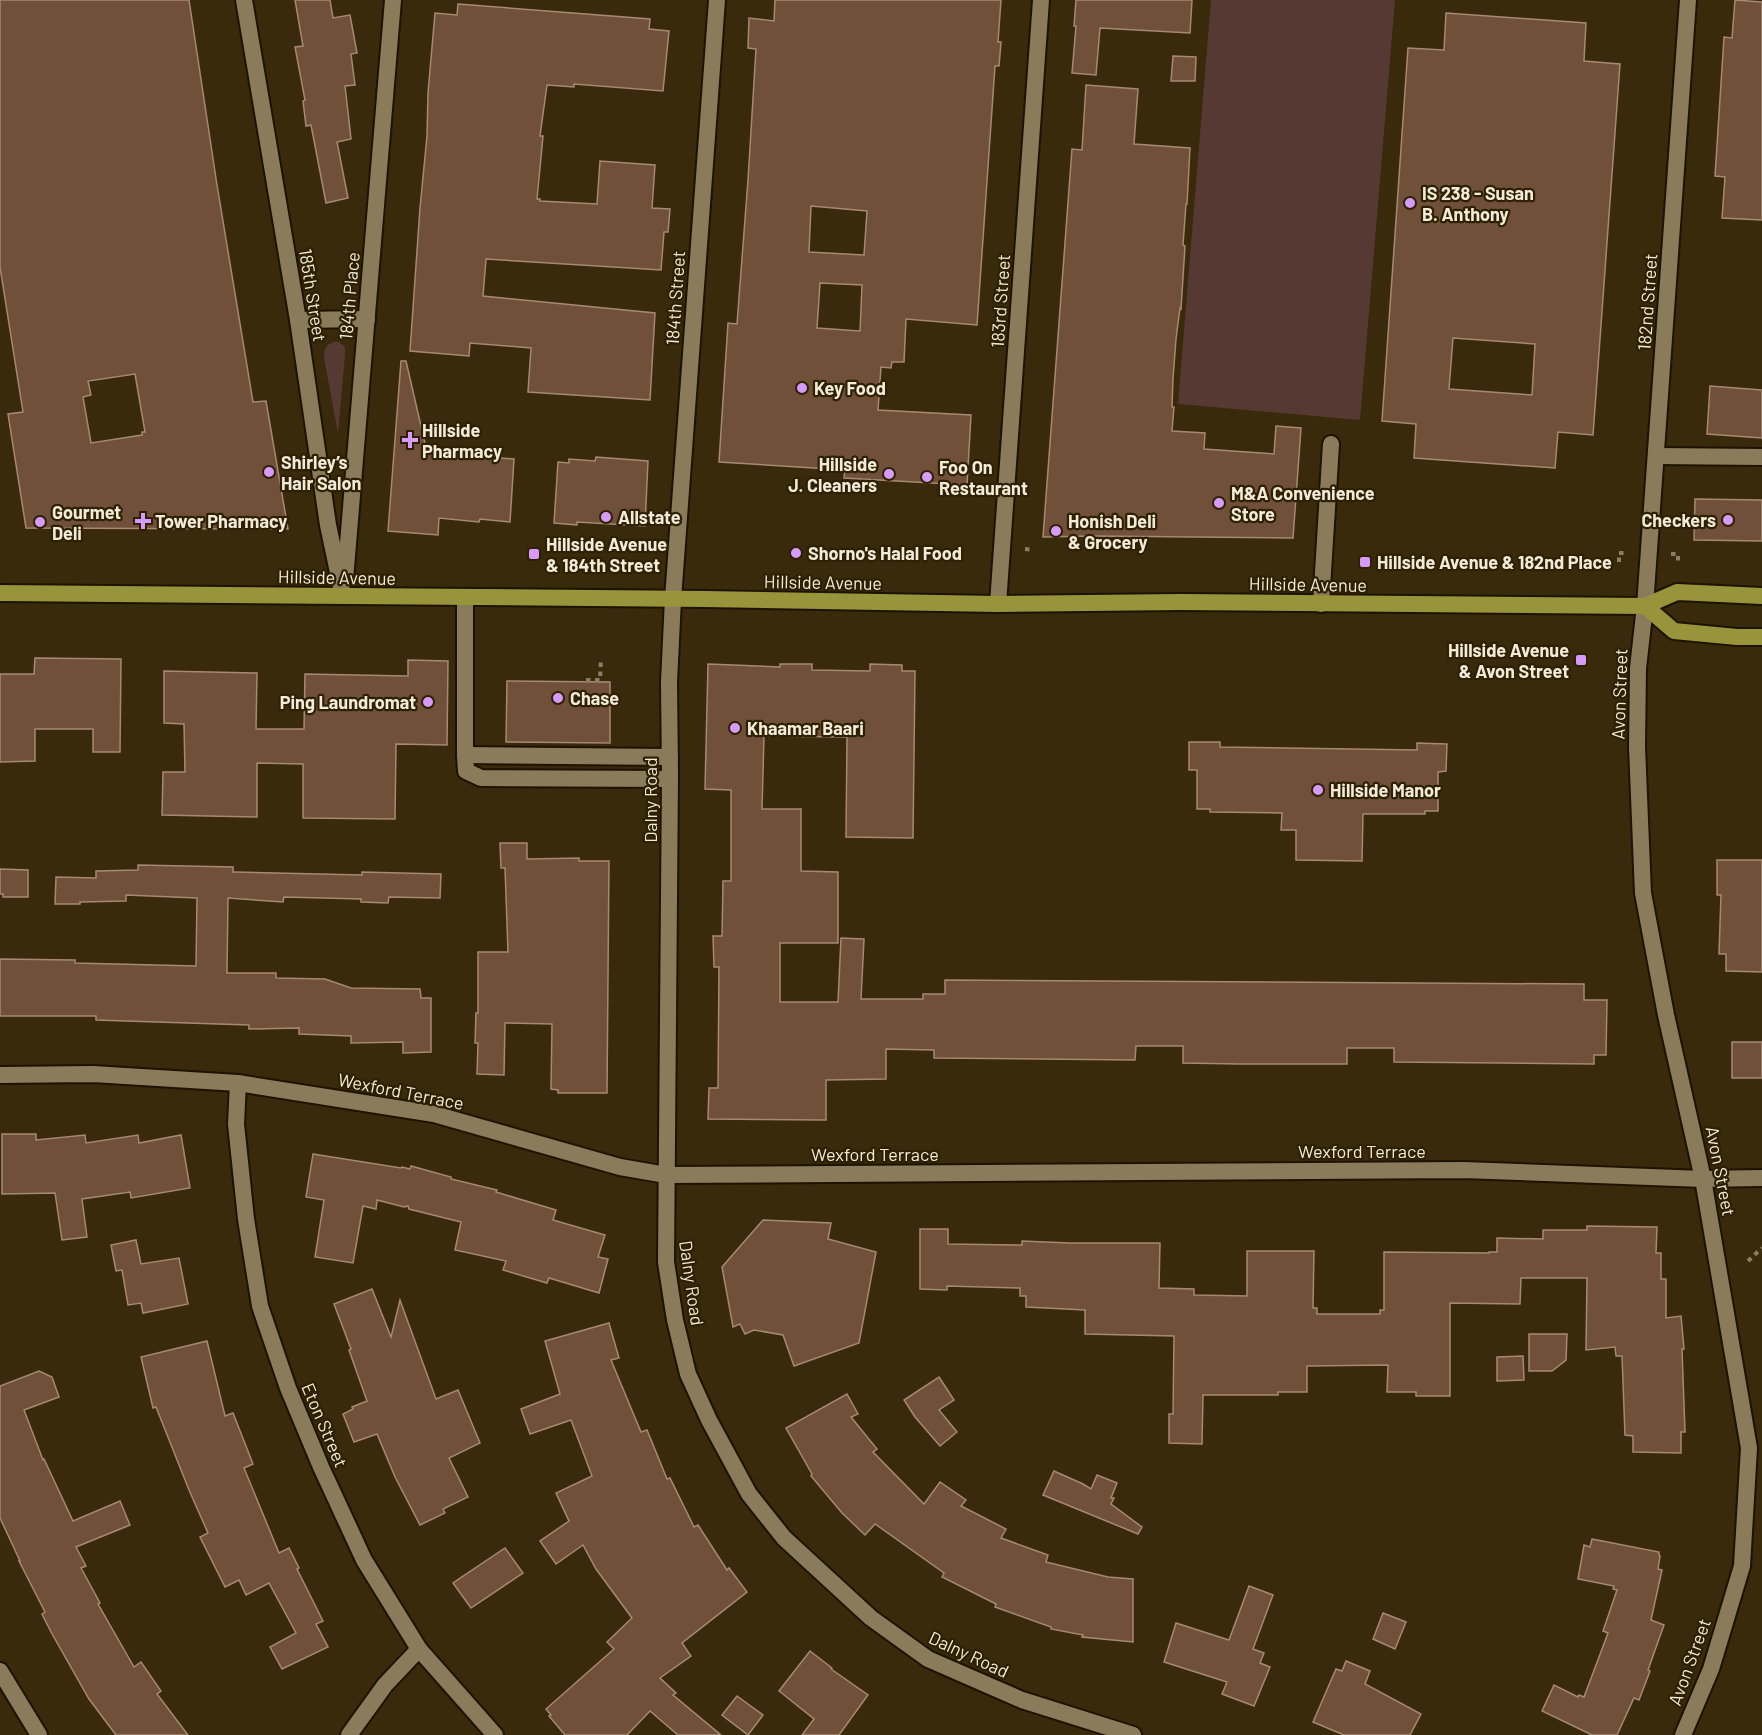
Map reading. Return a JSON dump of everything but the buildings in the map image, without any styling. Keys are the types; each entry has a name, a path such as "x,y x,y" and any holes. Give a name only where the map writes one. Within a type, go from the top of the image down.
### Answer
{"main road":[{"name":"Hillside Avenue","path":"0,592 998,604 1171,602 1645,606 1677,592 1762,596"},
{"path":"1645,606 1674,632 1762,638"}],"street":[{"name":"185th Street","path":"244,0 298,320 328,525 343,596"},
{"name":"184th Place","path":"343,596 393,0"},
{"name":"184th Street","path":"673,599 717,0"},
{"name":"183rd Street","path":"998,604 1041,0"},
{"name":"182nd Street","path":"1645,606 1688,0"},
{"path":"298,320 367,319"},
{"path":"1321,604 1331,444"},
{"path":"1656,456 1762,457"},
{"path":"465,597 466,771 481,778 670,779"},
{"name":"Dalny Road","path":"673,599 669,682 666,1262 675,1320 688,1374 744,1486 784,1538 871,1618 928,1659 1022,1700 1099,1730 1133,1735"},
{"name":"Avon Street","path":"1645,606 1638,668 1637,747 1643,893 1666,1015 1703,1179 1749,1448 1742,1566 1711,1669 1683,1735"},
{"path":"465,755 670,757"},
{"name":"Wexford Terrace","path":"0,1075 93,1074 238,1083 434,1114 620,1167 666,1175 1462,1170 1703,1179 1762,1178"},
{"name":"Eton Street","path":"238,1083 236,1124 246,1218 261,1306 288,1388 364,1560 418,1649 495,1735"},
{"path":"349,1735 385,1685 418,1649"},
{"path":"0,1671 39,1735"}],"path":[{"path":"1025,549 1033,550"},
{"path":"1618,562 1619,553 1629,553"},
{"path":"1671,554 1678,554 1678,561"},
{"path":"586,680 600,680 601,659"},
{"path":"1748,1261 1762,1248"}],"shaded area":[{"path":"1211,0 1395,0 1360,420 1178,404"},
{"path":"333,342 339,342 345,347 338,433 324,358 326,348"}],"place":[{"name":"IS 238 - Susan B. Anthony","path":"1410,203"},
{"name":"Key Food","path":"802,388"},
{"name":"Hillside Pharmacy","path":"410,440"},
{"name":"Shirley’s Hair Salon","path":"269,472"},
{"name":"Hillside J. Cleaners","path":"889,474"},
{"name":"Foo On Restaurant","path":"927,477"},
{"name":"M&A Convenience Store","path":"1219,503"},
{"name":"Allstate","path":"606,517"},
{"name":"Checkers","path":"1728,520"},
{"name":"Tower Pharmacy","path":"143,521"},
{"name":"Gourmet Deli","path":"40,522"},
{"name":"Honish Deli & Grocery","path":"1056,531"},
{"name":"Shorno's Halal Food","path":"796,553"},
{"name":"Hillside Avenue & 184th Street","path":"534,554"},
{"name":"Hillside Avenue & 182nd Place","path":"1365,562"},
{"name":"Hillside Avenue & Avon Street","path":"1581,660"},
{"name":"Chase","path":"558,698"},
{"name":"Ping Laundromat","path":"428,702"},
{"name":"Khaamar Baari","path":"735,728"},
{"name":"Hillside Manor","path":"1318,790"}]}
